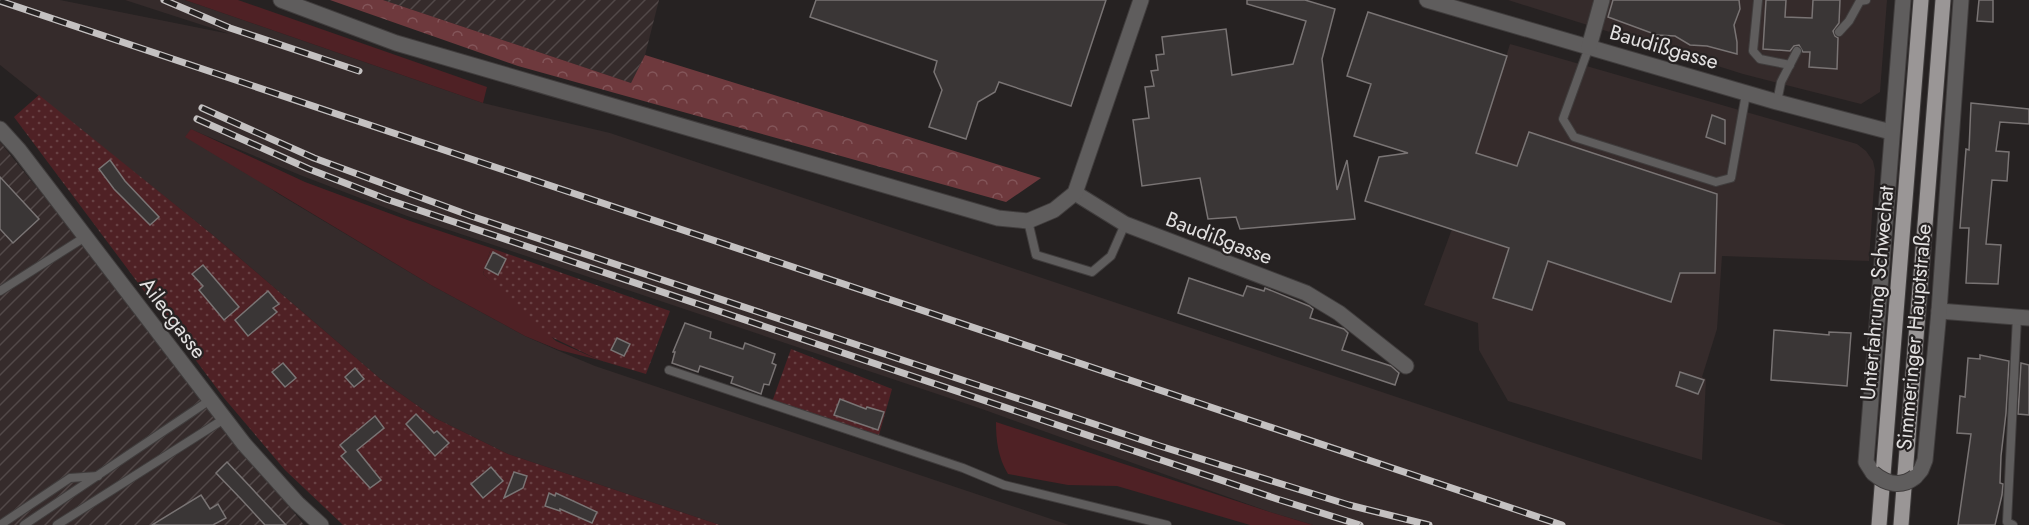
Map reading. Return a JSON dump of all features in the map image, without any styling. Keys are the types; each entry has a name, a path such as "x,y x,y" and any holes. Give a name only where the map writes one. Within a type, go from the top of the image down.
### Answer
{"main road":[{"name":"Unterfahrung Schwechat","path":"1879,525 1921,0"},
{"name":"Unterfahrung Schwechat","path":"1901,525 1943,0"}],"street":[{"path":"281,0 407,46 998,218 1028,221 1054,210 1075,193 1141,0"},
{"name":"Baudißgasse","path":"1427,0 1746,94 1891,132"},
{"path":"1589,47 1602,0"},
{"name":"Simmeringer Hauptstraße","path":"1903,0 1866,462 1873,473 1881,479 1897,484 1908,482 1916,477 1925,460 1939,311 1961,0"},
{"name":"Ailecgasse","path":"0,129 19,150 244,444 297,503 321,525"},
{"name":"Baudißgasse","path":"1075,193 1125,224 1306,293 1339,313 1406,366"},
{"path":"1939,311 2023,318"}],"lane":[{"path":"1758,0 1753,51 1760,58 1790,65"},
{"path":"1839,32 1862,0"},
{"path":"1589,47 1563,119 1574,137 1716,182 1731,178 1746,94"},
{"path":"1777,102 1781,82 1797,51"},
{"path":"1028,221 1036,255 1092,272 1111,256 1125,224"},
{"path":"0,291 85,237"},
{"path":"2013,525 2007,522 2023,318"},
{"path":"669,370 963,468 1004,485 1167,525"},
{"path":"24,525 210,400"},
{"path":"57,525 224,419"},
{"path":"0,512 4,524 70,478 99,476"}],"shaded area":[{"path":"0,0 60,0 230,34 125,0 185,0 483,103 610,133 1519,438 1786,525 1313,525 1270,512 982,409 407,216 190,129 277,193 431,285 525,336 595,366 1069,525 720,525 508,454 435,418 384,382 214,236 0,65"},
{"path":"185,0 238,0 487,87 483,103"},
{"path":"383,0 659,0 645,55 631,83"},
{"path":"1508,0 1887,0 1880,92 1861,104 1743,74"},
{"path":"1510,44 1857,144 1873,161 1875,170 1869,261 1722,256 1717,329 1702,377 1706,379 1702,460 1508,401 1479,350 1478,323 1424,305 1452,229"},
{"path":"39,95 214,236 384,382 435,418 508,454 720,525 343,525 285,470 224,398 14,117"},
{"path":"191,129 305,182 491,248 483,274 556,341 599,360 559,350 525,336 431,285 185,137"},
{"path":"0,142 75,235 304,525 0,525"},
{"path":"491,248 670,311 646,374 599,360 541,332 483,274"},
{"path":"791,349 892,389 879,435 772,402"},
{"path":"996,422 1313,525 1250,525 1117,486 1068,485 1008,474 998,449"}],"green space":[{"path":"330,0 383,0 631,83 645,55 1041,178 1006,202 518,66"}],"building":[{"path":"816,0 1106,0 1071,106 999,82 995,92 978,102 966,139 929,127 942,90 934,72 937,61 810,17"},
{"path":"1247,0 1305,0 1335,9 1322,59 1337,190 1347,160 1355,219 1240,229 1236,217 1208,219 1200,178 1142,186 1133,120 1149,118 1145,87 1154,86 1151,71 1158,70 1156,55 1164,54 1162,37 1226,29 1232,75 1293,64 1306,21 1247,4"},
{"path":"1613,0 1739,0 1740,9 1734,25 1737,54 1707,46 1690,45 1675,36 1657,35 1608,17"},
{"path":"1766,0 1786,0 1785,17 1812,18 1813,0 1840,0 1839,23 1833,31 1838,38 1837,69 1809,67 1810,52 1803,52 1799,45 1794,46 1790,51 1763,49"},
{"path":"1979,0 1993,0 1993,22 1977,21"},
{"path":"1368,12 1507,56 1476,153 1517,166 1529,132 1717,194 1715,273 1680,273 1671,302 1548,261 1532,310 1493,298 1509,248 1365,201 1379,157 1408,153 1354,136 1371,84 1347,76"},
{"path":"1971,103 2029,109 2029,124 2000,122 1996,151 2009,152 2007,181 1992,180 1986,244 2001,245 1998,284 1966,283 1969,228 1960,228 1966,149 1969,150"},
{"path":"1712,115 1725,120 1725,144 1706,137"},
{"path":"110,160 125,181 159,217 150,225 114,189 99,169"},
{"path":"0,177 39,219 13,243 0,229"},
{"path":"493,252 506,259 498,275 485,268"},
{"path":"203,265 239,307 224,320 199,290 203,286 192,274"},
{"path":"1189,278 1243,296 1247,286 1264,291 1265,288 1309,306 1313,309 1310,318 1344,329 1348,333 1342,350 1391,366 1399,373 1395,385 1178,313"},
{"path":"268,291 279,304 273,308 277,312 248,336 235,320"},
{"path":"685,323 711,332 710,338 743,349 745,343 775,354 772,363 776,365 769,385 764,384 761,394 731,383 733,377 700,366 698,372 672,363 675,352 673,352"},
{"path":"1774,330 1829,335 1829,332 1851,333 1847,386 1771,380"},
{"path":"617,338 630,344 624,356 611,350"},
{"path":"1980,355 2009,361 2001,456 2002,495 1995,525 1958,525 1971,434 1957,433 1960,396 1965,397 1968,358 1980,359"},
{"path":"283,363 296,378 285,387 272,372"},
{"path":"2021,363 2029,365 2029,415 2018,414"},
{"path":"355,368 364,379 354,387 345,377"},
{"path":"1680,372 1704,380 1698,394 1676,386"},
{"path":"840,399 866,409 867,407 884,412 878,430 834,415"},
{"path":"416,414 434,433 437,431 449,443 435,456 406,424"},
{"path":"375,416 384,428 357,450 381,480 370,488 341,456 346,452 340,445"},
{"path":"227,462 286,525 265,525 216,473"},
{"path":"491,467 503,481 483,498 471,484"},
{"path":"514,472 527,476 523,488 504,498"},
{"path":"549,493 555,496 556,493 597,512 592,523 560,509 560,511 545,506"},
{"path":"201,495 210,509 218,504 226,518 213,525 152,525"}],"railway":[{"path":"164,0 230,28 359,71"},
{"path":"0,1 1562,525"},
{"path":"202,108 314,158 471,216 1160,446 1349,505 1429,525"},
{"path":"197,119 309,169 386,199 1360,525"}]}
